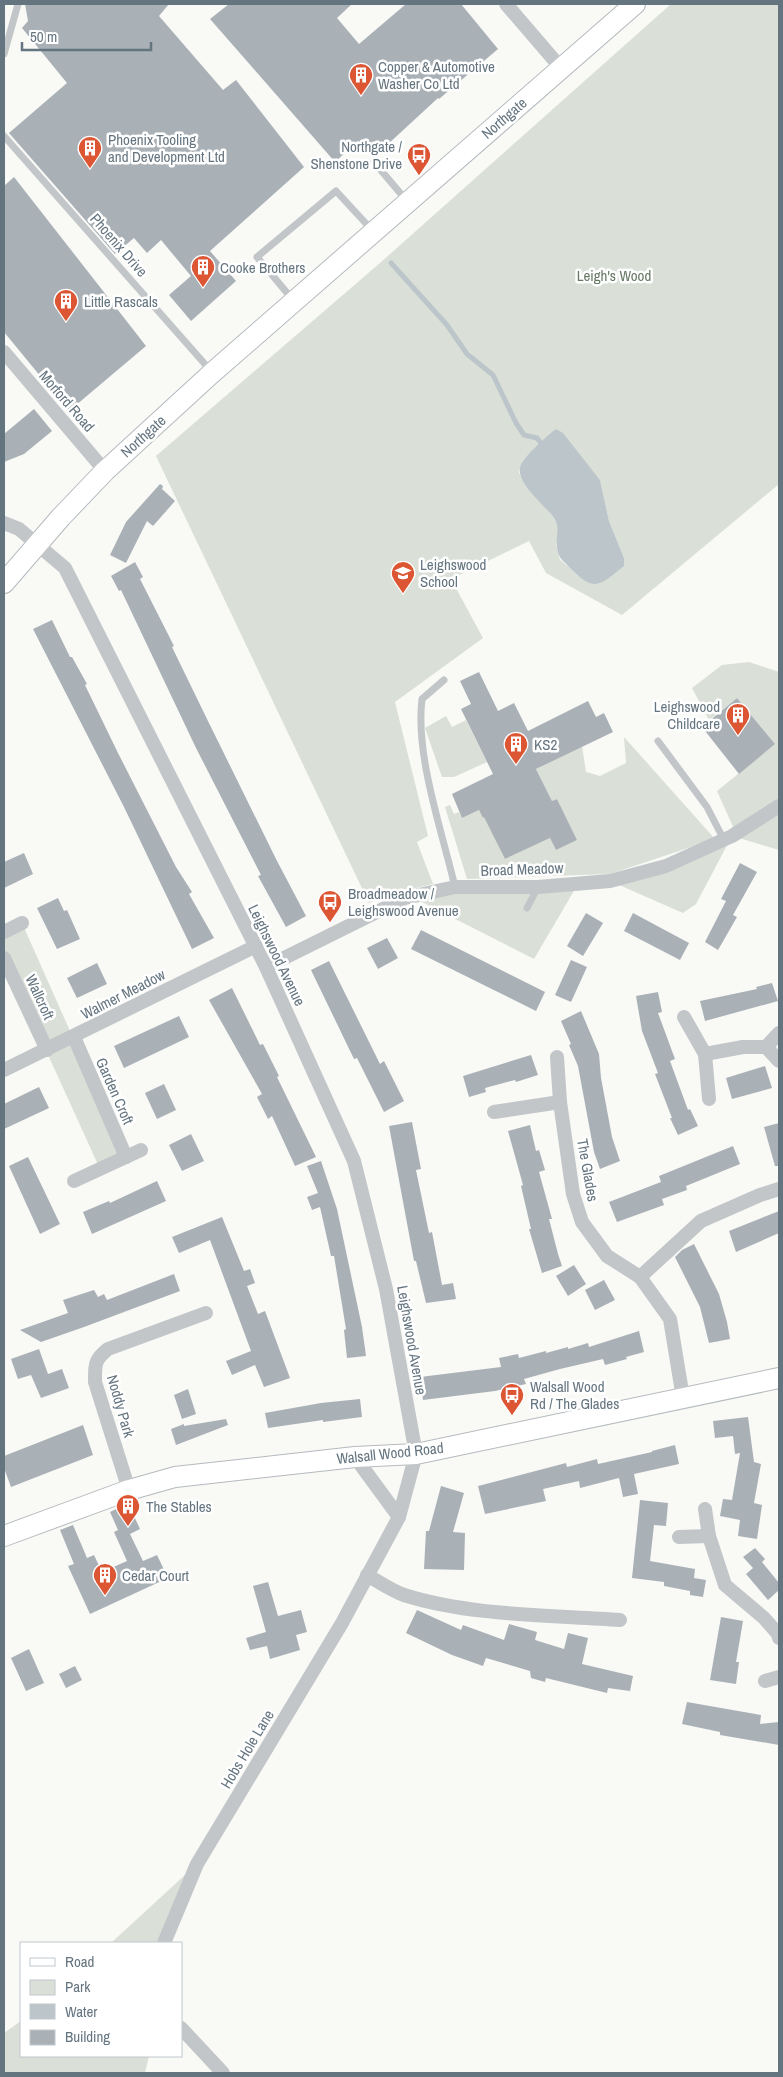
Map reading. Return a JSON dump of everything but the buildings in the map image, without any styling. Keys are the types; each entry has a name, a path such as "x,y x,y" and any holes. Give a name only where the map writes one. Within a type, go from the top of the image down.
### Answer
{"main road":[{"name":"Northgate","path":"4,583 61,517 106,471 212,373 635,4"},
{"name":"Walsall Wood Road","path":"4,1536 129,1490 175,1477 355,1457 416,1454 779,1378"}],"street":[{"path":"506,4 561,68"},
{"name":"Morford Road","path":"4,352 106,471"},
{"name":"Leighswood Avenue","path":"4,523 19,529 65,568 256,946 354,1161 386,1289 416,1454"},
{"name":"Broad Meadow","path":"266,967 405,898 455,887 538,887 610,881 666,866 724,840 779,806"},
{"path":"4,932 22,923"},
{"name":"Walmer Meadow","path":"4,1070 256,946"},
{"name":"Wallcroft","path":"4,958 47,1050"},
{"path":"684,1017 705,1054 708,1099"},
{"path":"705,1054 742,1047 766,1047 779,1034"},
{"name":"Garden Croft","path":"74,1037 126,1157"},
{"path":"766,1047 779,1061"},
{"name":"The Glades","path":"557,1057 560,1102 574,1194 582,1222 608,1256 640,1278 670,1320 683,1398"},
{"path":"494,1112 560,1102"},
{"path":"74,1181 141,1150"},
{"path":"640,1278 701,1221 760,1195 779,1189"},
{"name":"Noddy Park","path":"129,1490 95,1382 94,1364 101,1354 108,1349 206,1313"},
{"name":"Hobs Hole Lane","path":"164,1942 197,1864 342,1623 399,1517 416,1454"},
{"path":"355,1457 399,1517"},
{"path":"705,1509 710,1536 725,1585 764,1618 779,1638"},
{"path":"679,1537 710,1536"},
{"path":"368,1575 403,1595 440,1604 476,1610 620,1620"},
{"path":"765,1681 779,1677"},
{"path":"182,2029 224,2073"}],"lane":[{"path":"4,54 18,4"},
{"name":"Phoenix Drive","path":"4,136 212,373"},
{"path":"374,162 408,202"},
{"path":"294,302 257,257 336,191 374,232"},
{"path":"444,680 422,699 420,716 423,752 455,887"},
{"path":"658,741 707,807 724,840"},
{"path":"527,908 538,887"}],"green space":[{"name":"Leigh's Wood","path":"671,4 779,4 779,484 622,615 546,573 529,541 451,579 483,638 395,702 428,836 417,842 433,884 399,892 369,903 156,456 380,263","holes":["556,429 563,434 600,480 609,521 624,558 578,576 560,560 556,545 559,528 554,518 519,473 528,455 545,437"]},
{"path":"749,662 779,672 779,798 734,829 717,791 775,744 737,698 709,720 692,688 722,665"},
{"path":"446,716 452,727 466,720 487,762 454,777 442,777 425,728"},
{"path":"624,737 715,839 610,874 467,879 445,807 450,805 454,814 459,812 462,818 479,810 483,817 512,803 495,838 505,859 550,838 556,850 577,840 557,799 552,801 536,769 582,746 586,772 600,776 626,763"},
{"path":"779,806 779,850 732,836 696,904 683,913 610,881 666,866"},
{"path":"575,889 534,959 420,901 453,892"},
{"path":"22,923 126,1157 100,1169 4,958 4,932"},
{"path":"197,1864 164,1942 112,1942"},
{"path":"20,2022 20,2057 149,2057 145,2073 4,2073 4,2033"}],"water":[{"path":"556,429 563,433 600,480 609,521 624,558 624,566 598,584 592,584 579,577 560,558 557,548 556,522 527,488 520,474 521,464 529,453"}],"waterway":[{"path":"391,263 447,325 467,354 493,375 516,423 524,435 537,438 541,443"}],"place":[{"name":"Copper & Automotive Washer Co Ltd","path":"361,96"},
{"name":"Phoenix Tooling and Development Ltd","path":"90,169"},
{"name":"Northgate / Shenstone Drive","path":"419,176"},
{"name":"Cooke Brothers","path":"203,288"},
{"name":"Little Rascals","path":"66,322"},
{"name":"Leighswood School","path":"403,594"},
{"name":"Leighswood Childcare","path":"738,736"},
{"name":"KS2","path":"516,765"},
{"name":"Broadmeadow / Leighswood Avenue","path":"330,923"},
{"name":"Walsall Wood Rd / The Glades","path":"512,1416"},
{"name":"The Stables","path":"128,1527"},
{"name":"Cedar Court","path":"105,1596"}]}
